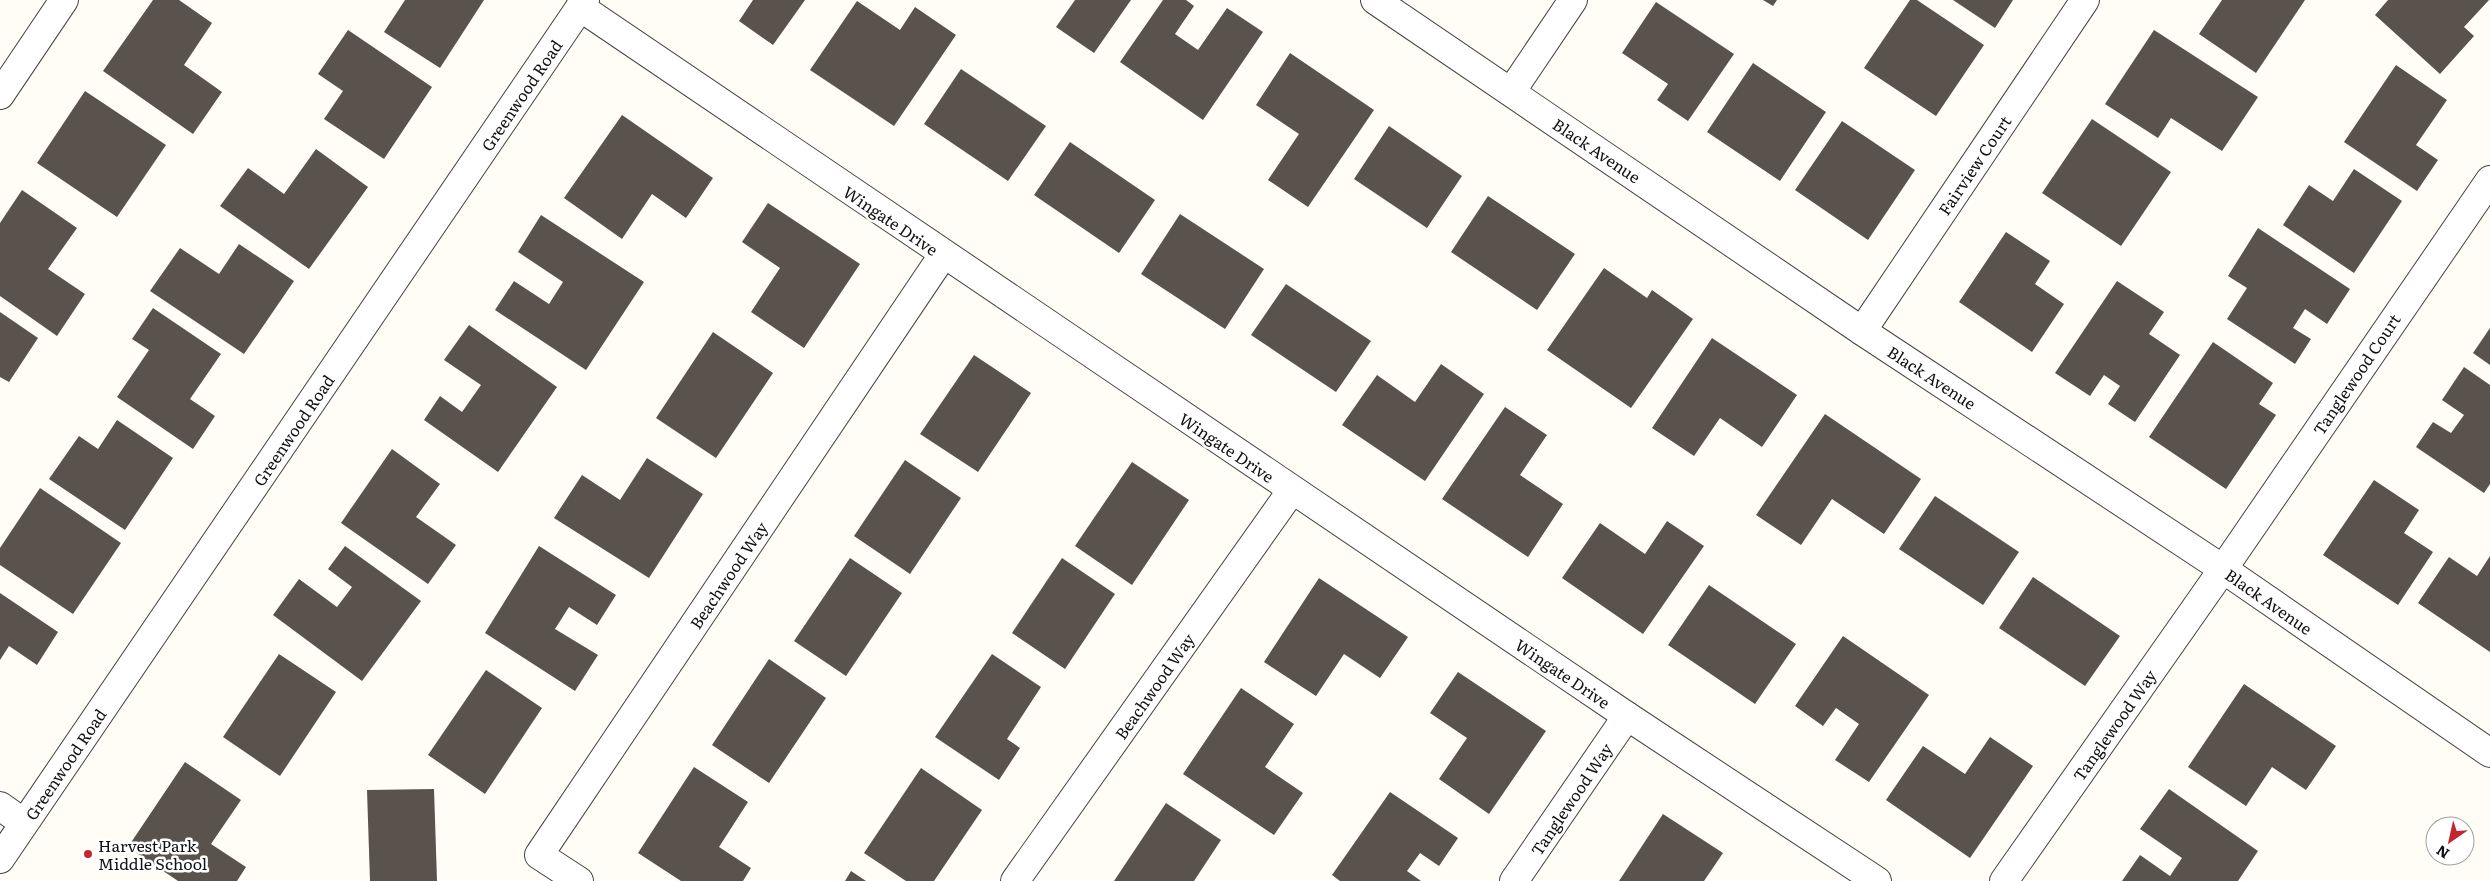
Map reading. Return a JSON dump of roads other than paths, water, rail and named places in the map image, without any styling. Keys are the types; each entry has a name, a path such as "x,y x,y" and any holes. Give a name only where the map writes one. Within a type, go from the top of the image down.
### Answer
{"street":[{"path":"0,95 64,0"},
{"name":"Black Avenue","path":"1374,0 1862,331 2223,569 2490,754"},
{"path":"1511,92 1573,0"},
{"name":"Fairview Court","path":"1862,331 2085,0"},
{"name":"Wingate Drive","path":"583,4 943,255 1627,716 1877,881"},
{"name":"Greenwood Road","path":"0,859 583,4"},
{"name":"Tanglewood Court","path":"2223,569 2490,180"},
{"name":"Beachwood Way","path":"579,881 539,855 943,255"},
{"name":"Beachwood Way","path":"1015,881 1292,490"},
{"name":"Tanglewood Way","path":"2004,881 2223,569"},
{"name":"Tanglewood Way","path":"1514,881 1627,716"},
{"path":"0,806 24,823"}],"place":[{"name":"Harvest Park Middle School","path":"88,854"}]}
